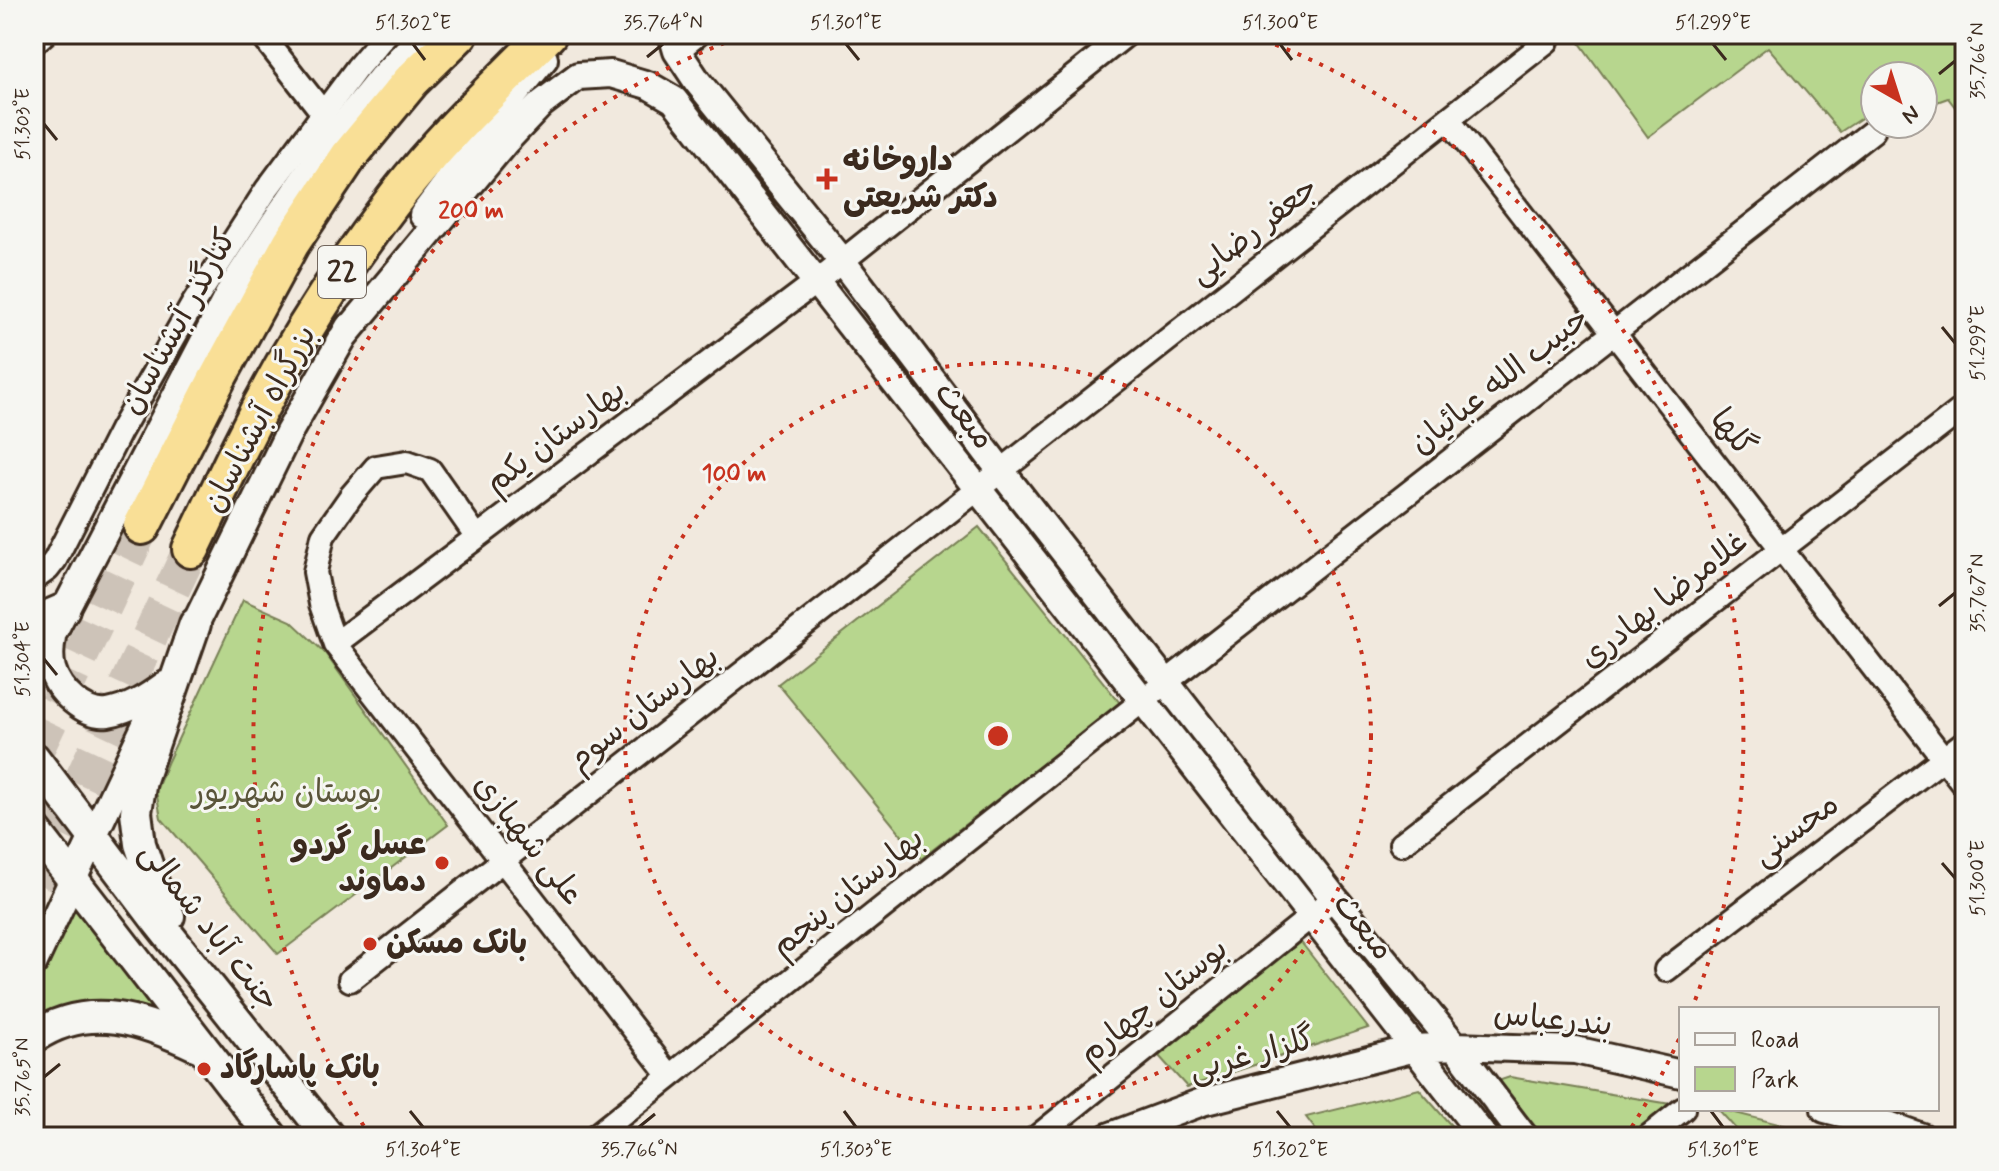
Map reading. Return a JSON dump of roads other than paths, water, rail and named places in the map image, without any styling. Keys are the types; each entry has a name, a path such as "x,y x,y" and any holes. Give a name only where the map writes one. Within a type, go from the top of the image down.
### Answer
{"highway":[{"name":"بزرگراه آبشناسان","path":"142,526 291,243 349,156 411,81 459,34"},
{"name":"بزرگراه آبشناسان","path":"191,549 242,443 292,353 345,268 400,191 460,123 548,34"}],"main road":[{"path":"195,624 145,767 136,812 140,844 154,885 208,985"},
{"name":"جنت آباد شمالی","path":"34,758 323,1130"},
{"path":"34,829 272,1137"},
{"path":"34,1037 69,1021 115,1017 162,1029 204,1049"},
{"path":"284,1137 290,1126 309,1120 323,1130"}],"street":[{"path":"261,34 323,113"},
{"path":"34,579 48,569 61,550 121,430 193,304 267,189 386,34"},
{"name":"کنارگذر آبشناسان","path":"34,669 50,620 232,288 329,143 382,77 424,34"},
{"path":"34,962 289,432 339,342 414,227 508,102 565,34"},
{"path":"675,42 698,34"},
{"name":"بهارستان یکم","path":"335,644 816,282 1127,34"},
{"name":"جعفر رضایی","path":"978,489 1547,41"},
{"name":"مبعث","path":"675,42 697,81 842,261 1001,471 1524,1137"},
{"name":"مبعث","path":"339,342 506,141 541,104 578,76 611,74 648,85 674,100 1484,1137"},
{"name":"گلها","path":"1448,119 1965,786"},
{"name":"حبیب الله عبائیان","path":"1142,700 1861,140"},
{"name":"غلامرضا بهادری","path":"1401,844 1965,407"},
{"name":"علی شهبازی","path":"477,537 430,470 407,462 376,467 323,536 315,572 321,604 335,644 670,1076"},
{"name":"بهارستان سوم","path":"350,980 978,489"},
{"path":"50,620 53,672 68,697 85,708 104,714 129,708 166,684"},
{"name":"بهارستان پنجم","path":"594,1137 1142,700"},
{"name":"محسنی","path":"1666,970 1965,742"},
{"name":"بوستان چهارم","path":"1037,1137 1334,898"},
{"name":"بندرعباس","path":"1416,1048 1455,1046 1575,1050 1679,1074"},
{"name":"گلزار غربی","path":"1108,1137 1202,1102 1416,1048"},
{"path":"1648,1137 1680,1111"},
{"path":"1833,1111 1922,1137"}],"tunnel":[{"path":"34,754 142,526"},
{"path":"34,882 191,549"}],"place":[{"name":"داروخانه دکتر شریعتی","path":"827,179"},
{"name":"عسل گردو دماوند","path":"442,863"},
{"name":"بانک مسکن","path":"370,944"},
{"name":"بانک پاسارگاد","path":"204,1069"}],"park label":[{"name":"بوستان شهریور","path":"287,793"}]}
